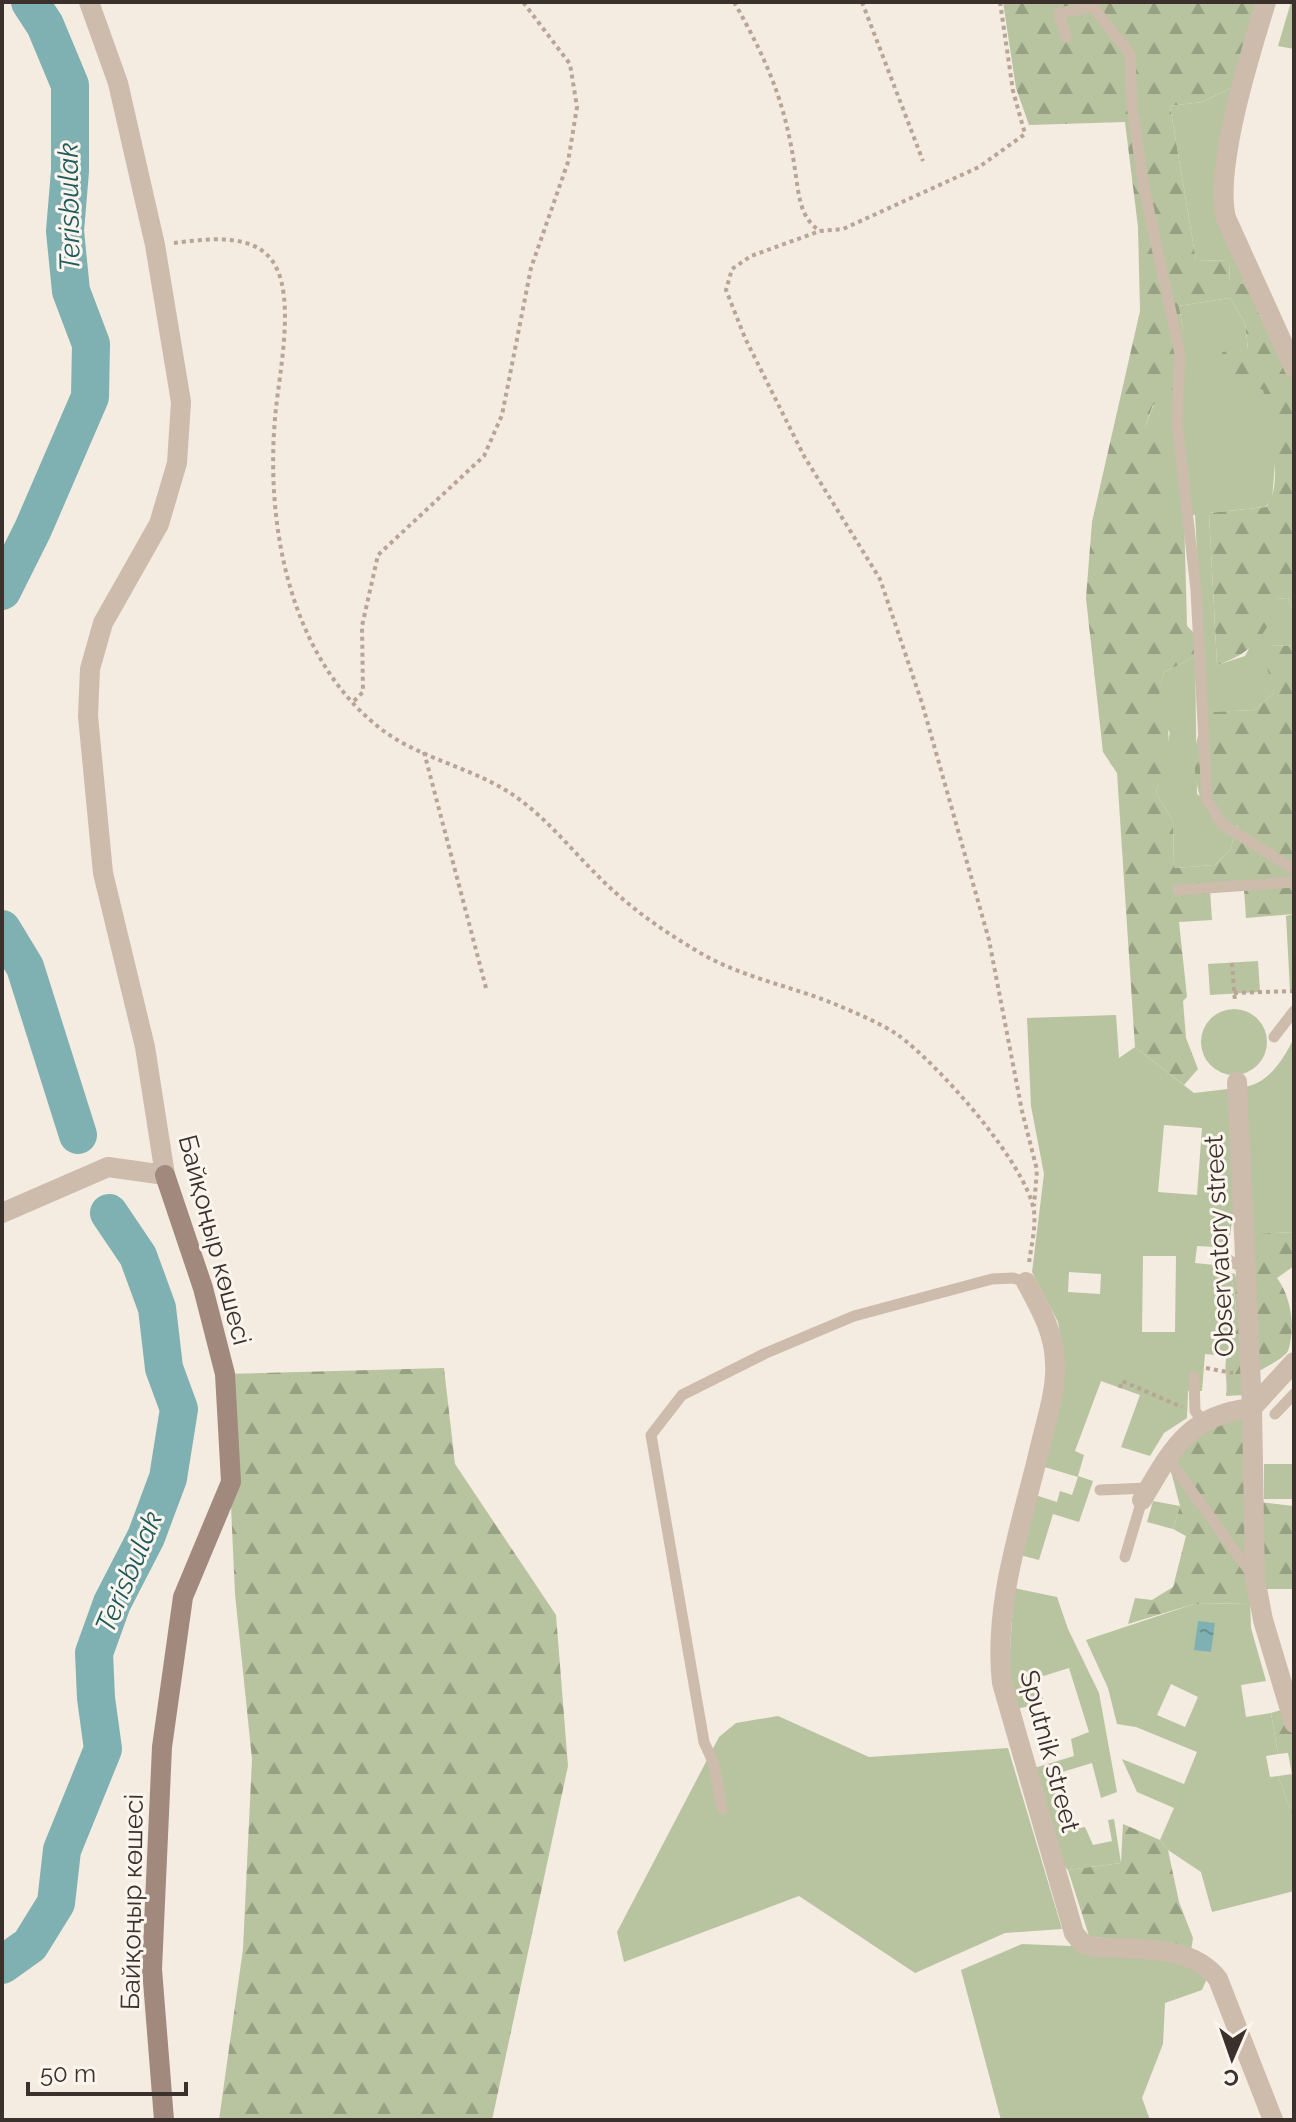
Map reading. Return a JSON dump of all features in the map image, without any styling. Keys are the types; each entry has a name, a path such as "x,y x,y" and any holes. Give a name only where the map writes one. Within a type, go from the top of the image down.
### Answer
{"street":[{"name":"Байқоңыр көшесі","path":"89,2 118,83 155,245 181,402 177,463 159,524 103,623 90,669 88,716 103,873 145,1047 165,1175 203,1288 225,1374 231,1482 183,1597 162,1747 152,1969 164,2120"},
{"path":"1266,2 1241,83 1221,198 1226,218 1294,368"},
{"name":"Observatory street","path":"1237,1082 1251,1376 1255,1578 1263,1620 1294,1723"},
{"path":"2,1213 108,1167 165,1175"},
{"name":"Sputnik street","path":"1026,1282 1049,1324 1056,1364 1048,1415 1001,1615 999,1652 1002,1683 1074,1933 1082,1943 1094,1947 1172,1952 1211,1969 1218,1979 1273,2120"},
{"path":"1145,1494 1174,1444 1199,1416 1252,1408 1294,1362"}],"lane":[{"path":"1066,37 1059,13 1093,7 1130,54 1132,106 1144,188 1180,354 1177,421 1196,590 1207,800 1223,825 1294,869"},
{"path":"1178,890 1294,882"},
{"path":"1274,1037 1294,1011"},
{"path":"1220,1256 1246,1269"},
{"path":"722,1809 714,1764 704,1742 651,1435 682,1395 854,1316 992,1279 1026,1282"},
{"path":"1194,1377 1199,1416"},
{"path":"1275,1414 1294,1394"},
{"path":"1167,1456 1255,1578"},
{"path":"1100,1490 1145,1494 1125,1557"}],"path":[{"path":"354,701 363,692 362,626 378,555 484,456 502,415 531,268 568,162 577,107 570,64 523,2"},
{"path":"734,2 778,86 800,202 807,222 820,231"},
{"path":"862,2 923,161"},
{"path":"1000,2 1013,91 1025,134 979,167 843,229 820,231 751,256 732,269 726,290 745,338 804,456 880,579 918,690 989,940 1037,1170 1026,1282"},
{"path":"155,245 212,238 247,241 276,266 286,318 275,424 272,504 287,579 316,650 339,693 354,701 381,730 503,788 553,827 597,875 643,918 701,954 837,1005 896,1034 933,1067 976,1114 1013,1165 1034,1213"},
{"path":"424,752 486,988"},
{"path":"1232,963 1235,1002"},
{"path":"1234,993 1294,991"},
{"path":"1194,1377 1193,1366 1251,1376"},
{"path":"1120,1388 1122,1381 1199,1416"}],"green space":[{"path":"1003,2 1266,2 1241,83 1202,102 1170,106 1196,260 1229,261 1230,284 1257,284 1294,368 1294,613 1288,598 1276,599 1269,623 1257,641 1239,655 1217,665 1209,513 1266,507 1275,483 1274,451 1263,390 1226,376 1222,352 1248,349 1245,323 1230,298 1179,306 1183,330 1174,388 1153,405 1145,427 1163,443 1166,515 1184,515 1187,626 1194,633 1195,657 1164,672 1156,708 1163,716 1169,737 1156,793 1173,821 1174,868 1215,865 1230,850 1238,825 1210,825 1204,811 1195,768 1197,739 1202,725 1209,712 1255,710 1274,693 1265,659 1269,645 1294,646 1294,914 1246,918 1244,889 1210,891 1212,920 1179,922 1187,997 1183,1001 1186,1038 1198,1069 1184,1085 1135,1047 1117,773 1103,752 1086,598 1092,522 1140,311 1138,227 1125,122 1029,125 1016,88"},
{"path":"1291,2 1294,2 1294,49 1278,46"},
{"path":"1241,83 1225,183 1257,284 1230,284 1229,261 1196,260 1170,106 1202,102"},
{"path":"1230,298 1245,323 1248,350 1263,390 1276,450 1272,500 1265,507 1209,513 1217,665 1245,656 1276,599 1288,598 1294,613 1294,646 1269,645 1274,693 1255,710 1210,712 1206,717 1195,515 1166,515 1145,427 1183,330 1179,306"},
{"path":"1195,657 1197,794 1238,824 1230,850 1215,865 1174,868 1173,821 1156,793 1170,733 1155,708 1164,672"},
{"path":"1294,914 1294,989 1290,990 1286,916"},
{"path":"1258,961 1260,992 1210,995 1208,964"},
{"path":"1234,1009 1247,1012 1257,1019 1264,1029 1267,1042 1264,1055 1257,1065 1247,1072 1234,1075 1221,1072 1211,1065 1204,1055 1201,1042 1204,1029 1211,1019 1221,1012"},
{"path":"1116,1015 1119,1058 1135,1047 1194,1093 1228,1089 1234,1208 1229,1242 1216,1247 1197,1246 1195,1263 1215,1265 1230,1273 1236,1315 1226,1356 1205,1354 1202,1391 1188,1391 1187,1418 1164,1433 1150,1456 1121,1447 1140,1395 1101,1381 1075,1451 1084,1455 1078,1476 1093,1481 1079,1522 1053,1514 1039,1560 1020,1555 1032,1494 1057,1502 1060,1491 1072,1495 1078,1477 1041,1466 1062,1346 1058,1322 1032,1272 1044,1174 1031,1106 1027,1018","holes":["1164,1125 1202,1128 1197,1195 1158,1192","1143,1256 1176,1256 1175,1332 1142,1332","1069,1272 1101,1274 1100,1294 1068,1292"]},
{"path":"1294,1038 1294,1232 1252,1234 1242,1087 1260,1082 1267,1076 1280,1063"},
{"path":"1294,1232 1294,1266 1277,1278 1286,1294 1291,1313 1292,1332 1288,1351 1256,1373 1252,1234"},
{"path":"1230,1273 1235,1274 1243,1302 1244,1395 1226,1396 1228,1346 1236,1309"},
{"path":"444,1368 455,1464 556,1615 568,1766 492,2120 219,2120 243,1949 252,1759 235,1594 225,1374"},
{"path":"1248,1415 1250,1603 1194,1604 1128,1624 1135,1598 1152,1600 1173,1587 1186,1536 1173,1529 1180,1506 1167,1456 1208,1428"},
{"path":"1264,1464 1294,1464 1294,1499 1264,1499"},
{"path":"1153,1501 1180,1506 1173,1529 1147,1522"},
{"path":"1260,1502 1294,1506 1294,1589 1264,1589"},
{"path":"1014,1588 1057,1597 1068,1629 1099,1693 1117,1792 1101,1798 1092,1763 1059,1773 1074,1829 1085,1827 1093,1845 1112,1841 1108,1820 1114,1819 1121,1863 1068,1870 1056,1859 1031,1769 1074,1756 1071,1739 1089,1732 1069,1668 1037,1678 1044,1703 1016,1709 1008,1682"},
{"path":"1250,1603 1251,1628 1266,1681 1241,1685 1246,1717 1271,1713 1278,1754 1266,1756 1270,1777 1278,1776 1294,1820 1294,1891 1212,1912 1201,1872 1168,1850 1160,1840 1174,1808 1137,1792 1122,1759 1184,1784 1197,1752 1136,1727 1117,1724 1108,1688 1086,1640 1194,1604","holes":["1171,1684 1198,1697 1185,1727 1157,1715"]},
{"path":"1294,1706 1294,1820 1278,1776 1292,1774 1288,1753 1278,1754 1271,1713"},
{"path":"778,1716 869,1757 1008,1748 1062,1929 1005,1933 915,1973 799,1896 624,1962 617,1932 719,1737 736,1723"},
{"path":"1123,1824 1160,1840 1168,1850 1179,1902 1193,1938 1191,1951 1089,1936 1068,1870 1121,1863"},
{"path":"1022,1944 1094,1947 1211,1969 1202,1990 1165,2003 1163,2044 1142,2098 1150,2120 1001,2120 961,1970"}],"water":[{"path":"1198,1621 1215,1623 1211,1652 1194,1650"}],"waterway":[{"name":"Terisbulak","path":"2,591 33,529 90,397 91,344 71,291 65,231 70,171 70,85 45,25 30,2"},
{"name":"Terisbulak","path":"2,929 25,967 78,1135"},
{"name":"Terisbulak","path":"2,1965 30,1945 56,1903 62,1850 103,1749 94,1653 112,1603 146,1537 168,1478 179,1409 164,1368 157,1308 138,1256 109,1213"}]}
